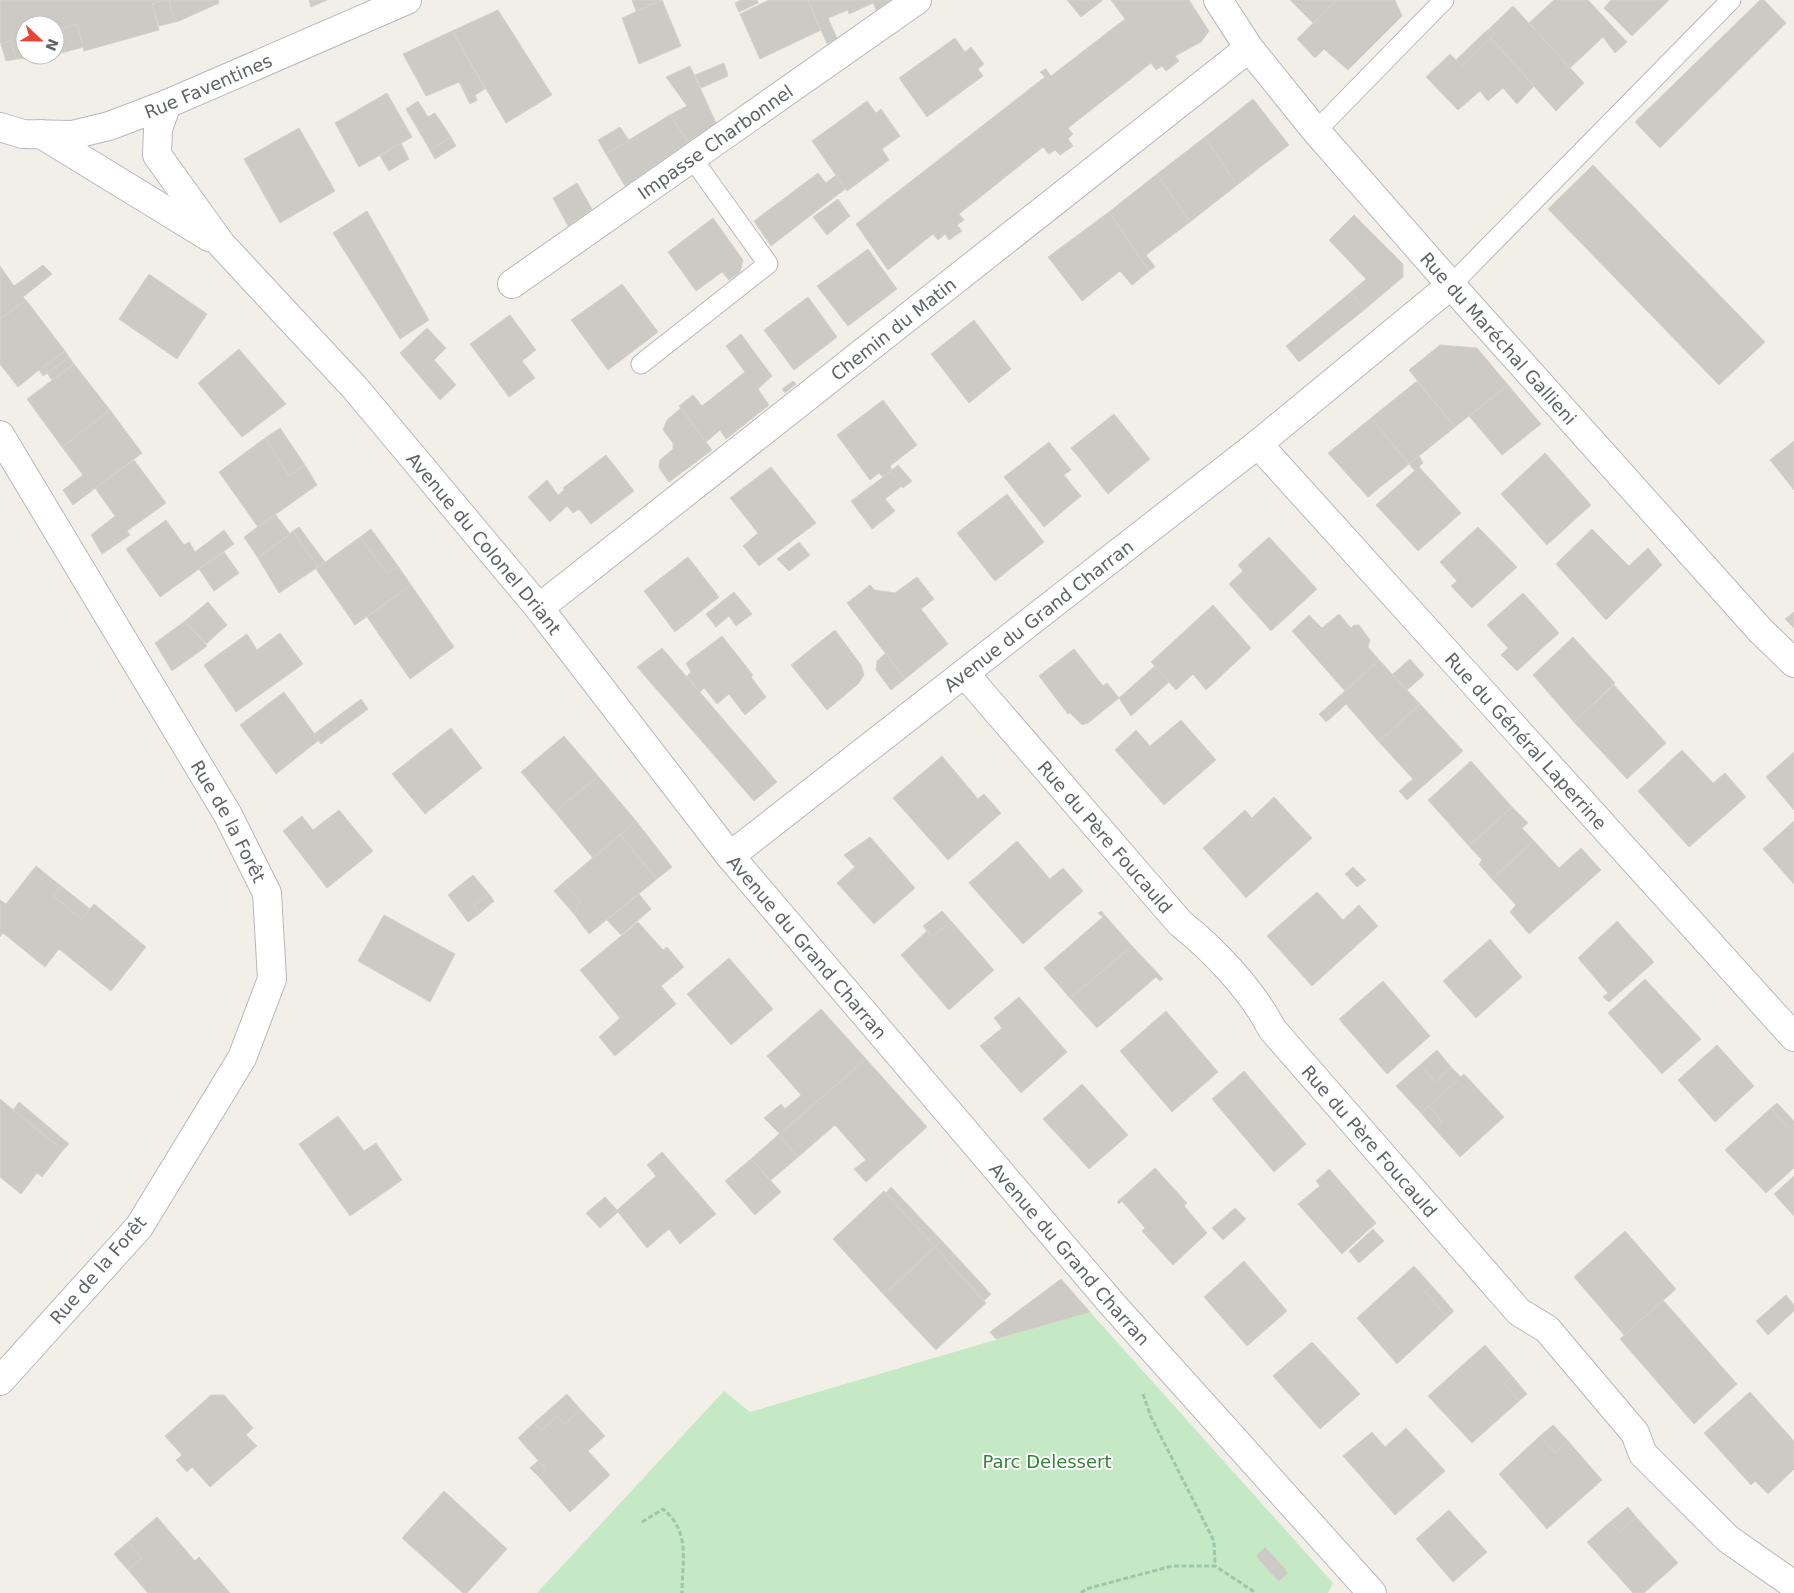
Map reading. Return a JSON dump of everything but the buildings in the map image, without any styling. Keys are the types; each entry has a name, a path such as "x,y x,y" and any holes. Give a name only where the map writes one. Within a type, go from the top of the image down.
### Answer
{"street":[{"name":"Rue Faventines","path":"0,127 23,134 72,134 109,126 168,104 408,0"},
{"name":"Impasse Charbonnel","path":"512,284 916,0"},
{"name":"Rue du Maréchal Gallieni","path":"1218,0 1249,48 1316,131 1451,285 1754,623 1794,663"},
{"name":"Chemin du Matin","path":"539,608 1249,48"},
{"name":"Avenue du Colonel Driant","path":"168,104 158,129 157,155 222,244 354,388 539,608 730,856"},
{"name":"Avenue du Colonel Driant","path":"41,134 222,244"},
{"name":"Avenue du Grand Charran","path":"1372,1593 1113,1305 730,856 1258,444 1451,285"},
{"name":"Rue de la Forêt","path":"0,435 233,824 267,893 272,979 242,1058 139,1227 0,1382"},
{"name":"Rue du Général Laperrine","path":"1258,444 1794,1037"},
{"name":"Rue du Père Foucauld","path":"965,674 1180,923 1204,942 1262,1010 1272,1029 1519,1312 1548,1328 1635,1434 1643,1454 1728,1539 1794,1585"}],"lane":[{"path":"1316,131 1444,0"},
{"path":"1451,285 1731,0"},
{"path":"641,364 768,264 692,158"}],"path":[{"path":"1141,1390 1151,1417 1214,1541 1215,1566"},
{"path":"642,1522 663,1509 674,1518 683,1535 682,1593"},
{"path":"1081,1593 1086,1589 1172,1566 1215,1566 1256,1593"}],"green space":[{"name":"Parc Delessert","path":"1090,1312 1333,1583 1328,1593 537,1593 724,1391 750,1412"}]}
